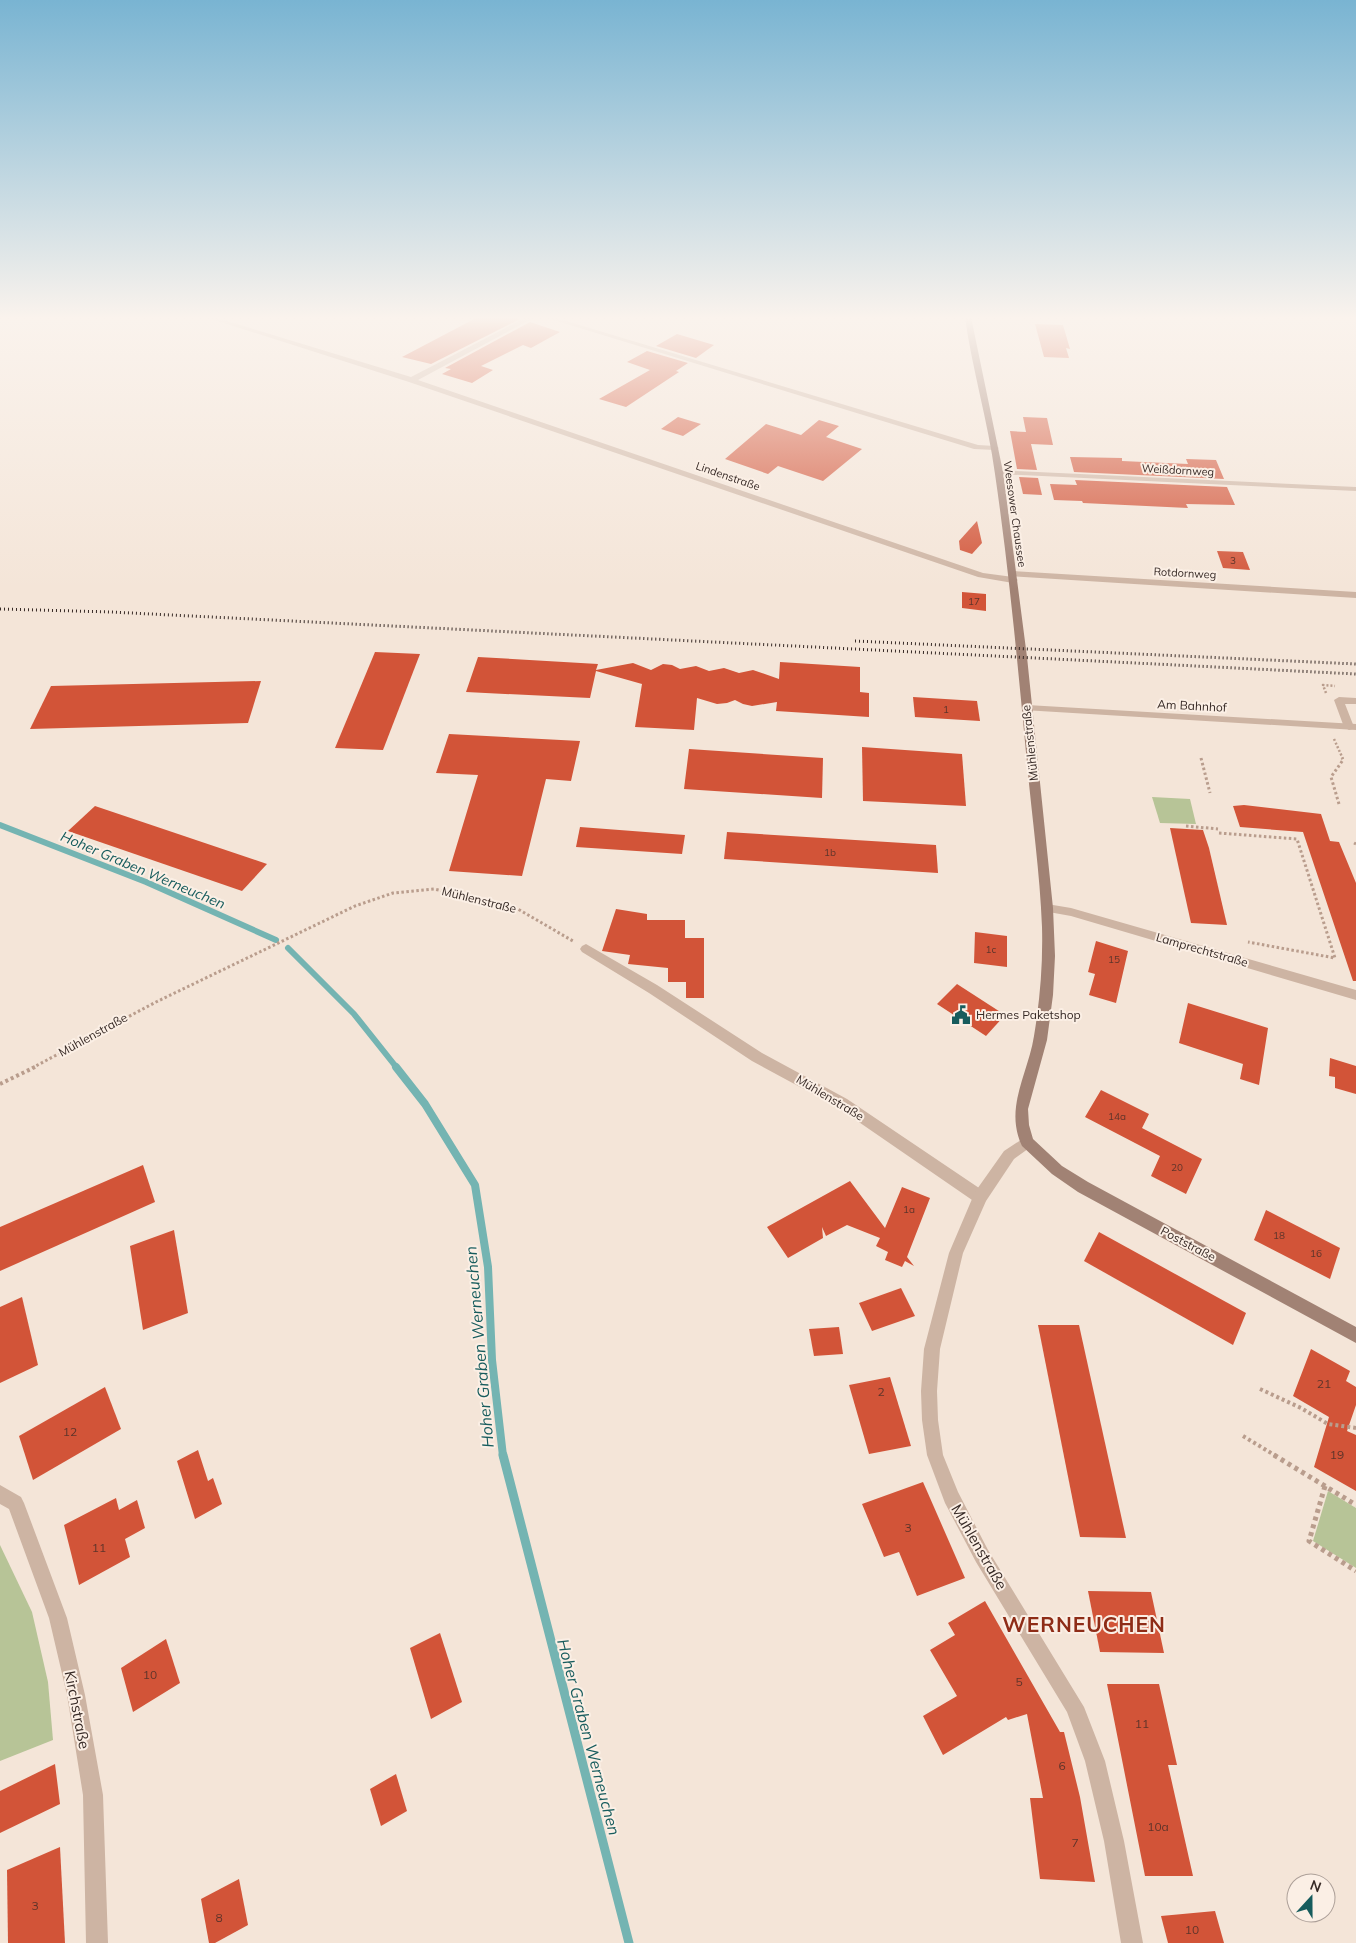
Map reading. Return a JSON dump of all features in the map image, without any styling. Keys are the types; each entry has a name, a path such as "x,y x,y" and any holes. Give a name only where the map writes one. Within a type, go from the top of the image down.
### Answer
{"main road":[{"name":"Weesower Chaussee","path":"987,408 999,472 1022,657"},
{"name":"Mühlenstraße","path":"1022,657 1047,908 1049,956 1048,995 1040,1040 1021,1109 1022,1125 1027,1142"},
{"name":"Poststraße","path":"1027,1142 1057,1170 1083,1188 1356,1335"}],"street":[{"name":"Lindenstraße","path":"493,408 993,579 1013,577"},
{"path":"845,408 968,445 995,448"},
{"name":"Weißdornweg","path":"999,472 1356,489"},
{"name":"Rotdornweg","path":"1013,577 1356,595"},
{"path":"1353,727 1340,700 1356,701"},
{"name":"Am Bahnhof","path":"1027,708 1353,727"},
{"name":"Lamprechtstraße","path":"1047,908 1071,912 1356,994"},
{"name":"Mühlenstraße","path":"586,948 757,1057 842,1103 980,1197"},
{"name":"Mühlenstraße","path":"1027,1142 1009,1155 980,1197 956,1253 932,1349 928,1391 935,1455 951,1497 982,1556 1075,1707 1095,1761 1114,1841 1132,1943"},
{"name":"Kirchstraße","path":"0,1494 15,1503 58,1618 76,1695 93,1795 98,1943"}],"path":[{"path":"1333,738 1343,760 1331,777 1339,804"},
{"path":"1201,758 1210,793"},
{"path":"1186,826 1298,840 1335,958 1248,942"},
{"name":"Mühlenstraße","path":"0,1084 174,993 358,905 392,893 434,889 516,908 586,948"},
{"path":"1260,1389 1301,1408 1328,1424 1356,1428"},
{"path":"1244,1436 1356,1505"},
{"path":"1325,1486 1310,1541 1356,1571"}],"green space":[{"path":"1152,797 1190,799 1196,824 1160,823"},
{"path":"1328,1491 1356,1508 1356,1568 1313,1541"},
{"path":"0,1545 32,1612 48,1682 53,1740 0,1761"}],"building":[{"path":"678,417 701,424 683,436 661,429"},
{"path":"1023,417 1047,418 1053,445 1031,444 1037,470 1017,469 1010,431 1026,432"},
{"path":"819,420 839,426 826,437 862,449 823,481 778,466 768,474 725,459 766,424 801,435"},
{"path":"1070,457 1122,458 1122,461 1188,464 1186,459 1216,460 1224,479 1074,472"},
{"path":"1019,477 1038,478 1042,495 1023,494"},
{"path":"1075,480 1227,487 1235,505 1186,504 1188,508 1054,500 1050,484 1077,485"},
{"path":"977,521 982,543 972,554 960,550 959,541"},
{"path":"1217,551 1243,552 1250,570 1223,568"},
{"path":"962,592 986,594 986,611 962,608"},
{"path":"375,652 420,654 383,750 335,748"},
{"path":"478,657 598,664 596,670 633,663 651,670 663,664 672,665 680,669 696,666 709,671 724,668 739,673 753,670 779,679 780,662 860,667 860,692 869,693 869,717 776,711 777,702 752,706 735,700 717,704 697,698 694,730 635,727 642,684 596,671 590,698 466,692"},
{"path":"261,681 248,723 30,729 51,686"},
{"path":"913,697 977,701 980,721 915,717"},
{"path":"449,734 580,741 571,781 546,779 522,876 449,871 478,775 436,773"},
{"path":"862,747 962,754 966,806 863,801"},
{"path":"689,749 823,758 822,798 684,789"},
{"path":"1244,805 1321,814 1330,841 1339,842 1356,883 1356,981 1353,981 1303,832 1240,827 1233,806"},
{"path":"95,806 267,864 242,891 68,831"},
{"path":"580,827 685,835 682,854 576,847"},
{"path":"1170,828 1203,830 1227,925 1191,923"},
{"path":"727,832 936,845 938,873 724,859"},
{"path":"616,909 647,914 647,920 685,920 685,938 704,938 704,998 686,998 686,982 668,982 668,968 628,964 630,955 602,951"},
{"path":"975,932 1007,936 1007,967 974,963"},
{"path":"1096,941 1128,951 1116,1003 1089,995 1095,974 1088,972"},
{"path":"957,984 1005,1015 986,1036 937,1004"},
{"path":"1188,1003 1268,1028 1259,1085 1240,1079 1243,1064 1179,1043"},
{"path":"1330,1058 1356,1066 1356,1094 1335,1088 1335,1077 1329,1076"},
{"path":"1101,1090 1149,1114 1142,1128 1202,1159 1186,1194 1151,1176 1160,1156 1085,1117"},
{"path":"143,1165 155,1202 0,1271 0,1227"},
{"path":"850,1181 885,1228 902,1187 930,1198 907,1257 914,1266 905,1261 902,1267 885,1260 888,1252 876,1246 880,1238 847,1225 826,1236 822,1227 823,1238 788,1258 767,1227"},
{"path":"1266,1210 1340,1248 1330,1279 1254,1240"},
{"path":"174,1230 188,1313 143,1330 130,1246"},
{"path":"1099,1232 1246,1313 1233,1345 1084,1261"},
{"path":"901,1288 915,1316 872,1331 859,1303"},
{"path":"22,1297 38,1365 0,1383 0,1307"},
{"path":"1038,1325 1079,1325 1126,1538 1080,1537"},
{"path":"839,1327 843,1354 814,1356 809,1329"},
{"path":"1311,1349 1350,1371 1346,1381 1356,1387 1356,1405 1347,1431 1356,1435 1356,1491 1314,1467 1329,1417 1293,1396"},
{"path":"890,1377 911,1446 869,1454 849,1385"},
{"path":"105,1387 121,1429 33,1480 19,1436"},
{"path":"198,1450 208,1481 213,1478 222,1504 195,1519 177,1461"},
{"path":"923,1482 965,1578 917,1596 899,1552 884,1557 862,1504"},
{"path":"116,1498 119,1510 137,1500 145,1528 125,1539 130,1557 79,1585 64,1525"},
{"path":"1088,1591 1151,1592 1164,1653 1100,1652"},
{"path":"985,1601 1060,1732 1064,1732 1080,1797 1095,1882 1040,1879 1030,1798 1043,1798 1027,1714 1008,1720 1006,1717 943,1755 923,1716 957,1696 930,1650 955,1635 948,1623"},
{"path":"440,1633 462,1702 431,1719 410,1648"},
{"path":"166,1639 180,1683 133,1712 121,1668"},
{"path":"1107,1684 1159,1684 1177,1765 1168,1765 1193,1876 1145,1876"},
{"path":"55,1764 60,1804 0,1833 0,1791"},
{"path":"396,1774 407,1811 381,1826 370,1789"},
{"path":"60,1847 65,1943 8,1943 7,1870"},
{"path":"239,1879 248,1925 215,1943 209,1943 201,1899"},
{"path":"1215,1911 1224,1943 1168,1943 1161,1916"}],"waterway":[{"name":"Hoher Graben Werneuchen","path":"0,825 146,882 276,940"},
{"name":"Hoher Graben Werneuchen","path":"288,948 354,1014 397,1068"},
{"name":"Hoher Graben Werneuchen","path":"396,1067 425,1104 475,1185 488,1267 492,1360 503,1456"},
{"name":"Hoher Graben Werneuchen","path":"503,1455 629,1943"}],"railway":[{"path":"0,609 111,612 1356,674"},
{"path":"855,641 1356,664"}],"place":[{"name":"Hermes Paketshop","path":"961,1015"}],"district":[{"name":"WERNEUCHEN","path":"1084,1625"}]}
